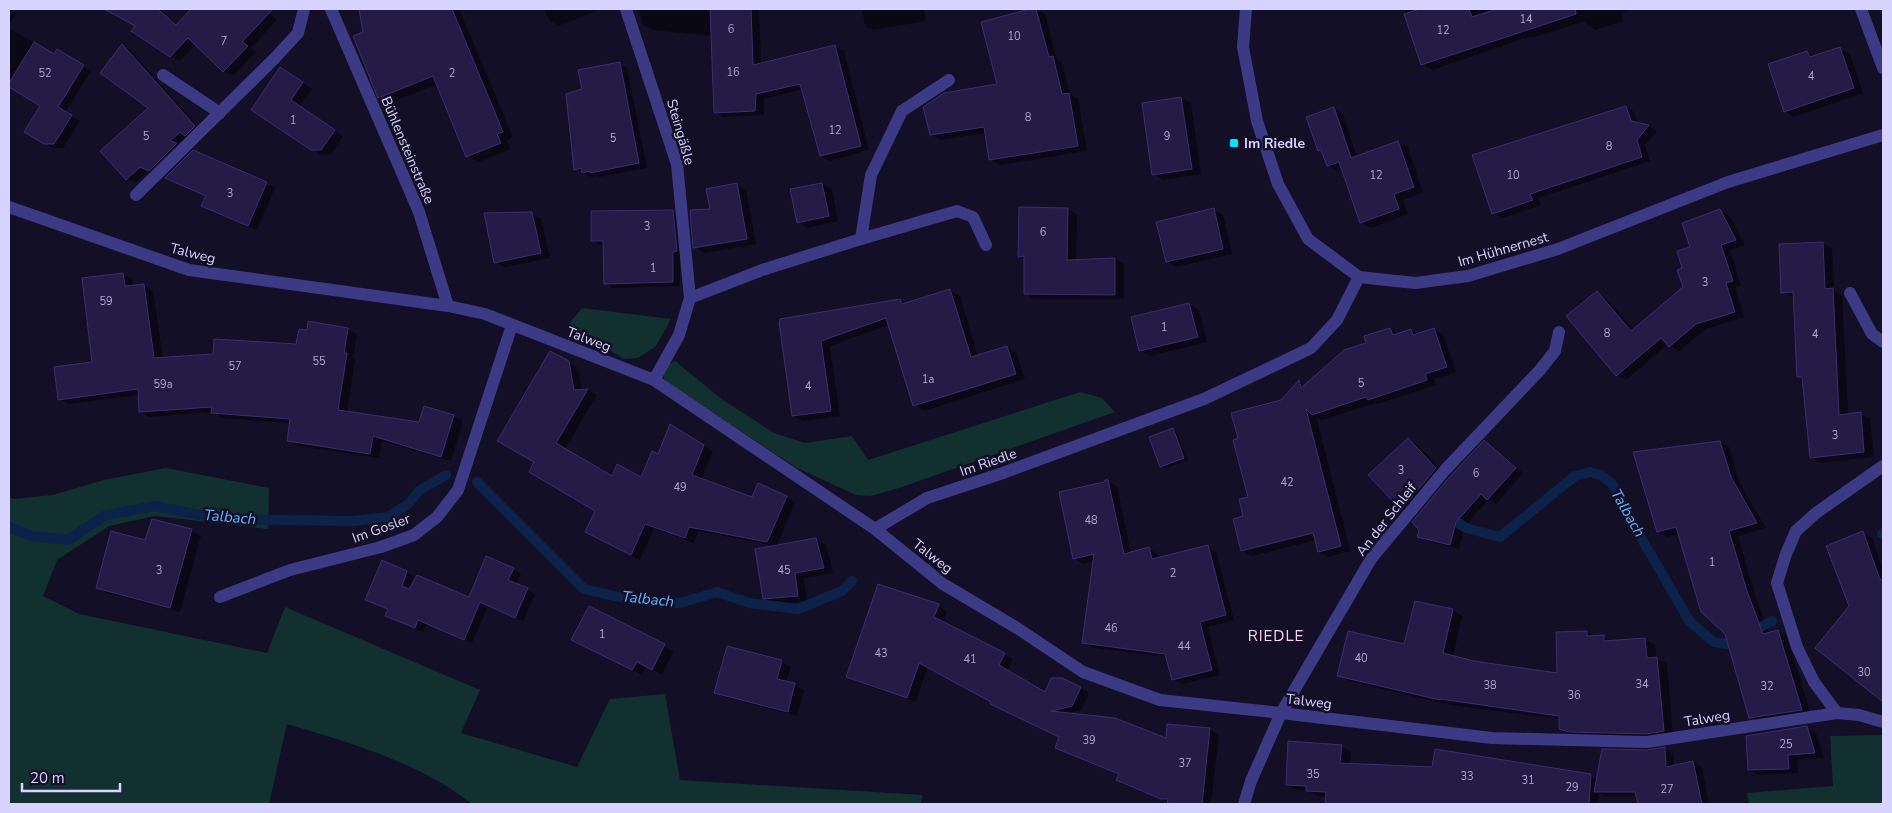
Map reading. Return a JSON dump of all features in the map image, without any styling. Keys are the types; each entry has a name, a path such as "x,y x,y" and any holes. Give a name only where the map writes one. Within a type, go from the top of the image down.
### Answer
{"street":[{"path":"136,195 298,33 304,9"},
{"name":"Bühlensteinstraße","path":"331,9 419,212 448,306"},
{"name":"Steingäßle","path":"626,9 677,164 690,298 679,336 654,380"},
{"path":"1246,9 1243,47 1257,121 1278,184 1308,239 1359,277"},
{"path":"1861,9 1883,68"},
{"path":"163,75 220,113"},
{"path":"861,239 871,175 902,111 949,80"},
{"name":"Im Hühnernest","path":"1359,277 1415,283 1468,276 1558,249 1728,182 1883,135"},
{"name":"Talweg","path":"9,207 189,270 448,306 485,314 654,380 875,528 943,584 1017,628 1083,672 1160,700 1492,738 1647,742 1836,713 1859,715 1883,722"},
{"path":"690,298 762,270 957,211 973,217 986,245"},
{"name":"Im Riedle","path":"875,528 927,498 1003,473 1204,399 1311,348 1337,320 1359,277"},
{"path":"1850,292 1872,334 1883,342"},
{"name":"Im Gosler","path":"220,597 290,570 381,547 414,535 437,517 458,490 512,325"},
{"name":"An der Schleif","path":"1244,804 1251,780 1281,713 1371,559 1445,470 1540,370 1555,351 1559,332"},
{"path":"1836,713 1814,682 1797,646 1777,583 1796,530 1816,513 1883,466"}],"green space":[{"path":"582,308 671,319 656,346 638,358 624,359 568,325"},
{"path":"675,361 723,400 774,433 805,443 852,436 868,460 1080,392 1102,398 1115,412 899,488 871,496 856,495 797,468 667,385 664,371 668,365"},
{"path":"166,468 269,488 268,529 155,516 109,526 57,560 43,596 79,614 267,653 285,607 480,690 461,733 577,767 610,699 665,694 680,780 923,795 920,804 472,804 430,776 407,765 383,755 287,724 269,804 9,804 9,497 14,499 53,495 104,480"},
{"path":"1883,735 1883,804 1749,804 1747,793 1833,786 1830,736"}],"building":[{"path":"104,9 158,9 176,25 191,9 273,9 242,42 248,46 223,72 188,38 170,57 131,31 135,26"},
{"path":"359,9 452,9 503,132 497,134 501,143 466,157 433,76 378,98 353,36 363,32"},
{"path":"710,9 751,9 753,65 835,45 861,146 820,156 800,84 756,94 755,111 714,113"},
{"path":"1036,9 1049,57 1053,56 1062,94 1069,93 1078,146 989,160 984,127 930,135 923,107 944,93 997,84 981,22"},
{"path":"1420,9 1469,9 1472,17 1497,9 1575,9 1576,14 1421,65 1404,14"},
{"path":"34,42 54,54 57,49 84,65 58,107 72,115 54,144 44,144 24,132 40,106 9,87 9,83"},
{"path":"122,44 195,126 185,136 180,132 170,141 177,143 149,171 140,167 126,180 100,151 148,108 100,73"},
{"path":"1840,47 1854,88 1784,112 1768,64 1807,51 1810,57"},
{"path":"620,62 639,163 590,173 590,171 582,173 581,168 574,170 566,94 582,89 578,70"},
{"path":"280,67 303,82 291,100 335,130 321,150 311,150 251,110"},
{"path":"1181,97 1192,169 1152,175 1142,103"},
{"path":"1626,106 1631,121 1649,125 1637,140 1642,157 1530,194 1533,200 1492,214 1472,155"},
{"path":"1334,107 1351,158 1398,141 1414,187 1394,194 1399,209 1360,223 1339,162 1327,166 1321,150 1318,151 1306,117"},
{"path":"193,150 267,182 248,226 201,206 206,196 165,178"},
{"path":"737,183 747,239 693,248 690,210 710,209 706,189"},
{"path":"822,183 829,216 797,223 790,189"},
{"path":"1019,207 1068,208 1067,260 1115,258 1115,295 1024,294 1024,256 1018,257"},
{"path":"1214,208 1223,249 1166,262 1156,222"},
{"path":"1720,209 1736,240 1721,245 1733,281 1726,283 1735,312 1696,324 1669,347 1661,338 1616,376 1566,316 1597,291 1631,331 1683,287 1677,270 1682,268 1677,251 1690,247 1682,223"},
{"path":"673,210 677,251 673,252 673,282 604,284 603,241 591,241 591,211"},
{"path":"532,212 541,253 494,263 484,213"},
{"path":"1823,242 1825,289 1833,288 1839,415 1861,412 1864,452 1810,458 1802,377 1797,377 1793,292 1781,293 1779,244"},
{"path":"123,273 125,286 144,284 154,358 213,354 214,339 296,344 299,329 307,330 308,321 348,328 344,353 347,353 338,410 419,422 424,406 454,415 441,457 373,436 370,454 287,441 290,419 211,413 212,407 139,412 138,389 58,400 54,367 92,362 82,278"},
{"path":"950,289 971,357 1007,346 1016,374 913,406 886,318 821,341 831,411 792,416 780,319 900,299 902,304"},
{"path":"1189,303 1198,337 1139,351 1131,317"},
{"path":"1390,328 1393,335 1411,329 1413,335 1434,328 1447,367 1425,374 1427,380 1368,400 1366,397 1312,415 1306,409 1341,546 1318,552 1313,533 1241,551 1233,519 1243,516 1239,499 1248,497 1233,440 1238,438 1231,413 1281,400 1299,380 1301,388 1344,350 1366,343 1364,336"},
{"path":"550,351 569,361 574,390 588,389 556,443 612,476 617,464 641,477 652,451 658,454 670,424 704,445 692,475 752,497 758,483 787,496 767,542 689,527 685,538 645,524 631,555 585,532 595,511 529,472 534,462 497,441"},
{"path":"1173,428 1184,458 1160,467 1149,437"},
{"path":"1408,438 1436,468 1401,510 1368,475"},
{"path":"1484,440 1516,468 1487,500 1481,494 1456,522 1450,545 1417,537 1419,530 1412,522"},
{"path":"1720,441 1731,477 1757,523 1729,531 1747,591 1763,634 1778,630 1802,710 1749,718 1725,634 1701,612 1676,527 1657,532 1633,452"},
{"path":"1108,480 1124,554 1149,547 1152,559 1208,545 1226,615 1200,622 1212,670 1172,680 1165,654 1082,643 1094,554 1073,559 1059,492 1104,482"},
{"path":"152,519 192,529 170,608 96,588 111,531 145,540"},
{"path":"1863,531 1879,577 1883,582 1883,702 1815,648 1849,606 1826,546"},
{"path":"816,538 824,568 795,573 798,596 763,599 755,549"},
{"path":"486,556 514,568 508,580 528,588 515,618 480,602 464,640 418,620 415,628 385,616 388,609 365,600 382,560 407,571 402,586 409,589 417,575 469,597"},
{"path":"878,584 939,604 934,617 1005,653 999,665 1045,692 1051,678 1062,678 1081,687 1072,706 1051,711 1115,718 1166,738 1167,724 1210,728 1202,804 1167,804 1168,799 1161,799 1116,780 1119,774 1055,748 1059,737 990,704 991,702 919,663 907,698 846,677"},
{"path":"1415,601 1453,609 1443,653 1474,661 1557,673 1556,632 1587,631 1587,636 1604,635 1604,641 1645,638 1647,658 1657,657 1664,731 1646,734 1570,732 1559,729 1559,716 1440,700 1337,676 1348,631 1404,644"},
{"path":"589,606 665,644 652,670 637,662 632,670 571,640"},
{"path":"727,646 782,660 777,679 795,683 788,712 714,693"},
{"path":"1807,726 1815,753 1788,755 1789,769 1748,770 1746,736"},
{"path":"1288,741 1342,745 1340,763 1432,767 1435,749 1591,774 1589,804 1325,804 1326,792 1306,791 1306,786 1286,785"},
{"path":"1665,747 1666,767 1693,761 1702,804 1638,804 1635,792 1594,792 1602,749 1647,750"}],"waterway":[{"name":"Talbach","path":"1446,515 1466,528 1500,537 1575,476 1590,472 1601,475 1613,485 1690,622 1714,642 1727,644 1772,621"},
{"name":"Talbach","path":"9,527 32,536 68,540 106,515 156,506 219,519 353,521 388,517 407,505 420,490 446,475"},
{"name":"Talbach","path":"477,482 584,589 632,600 680,603 717,592 749,603 798,609 842,591 852,581"}],"place":[{"name":"Im Riedle","path":"1234,143"}],"district":[{"name":"RIEDLE","path":"1276,636"}]}
